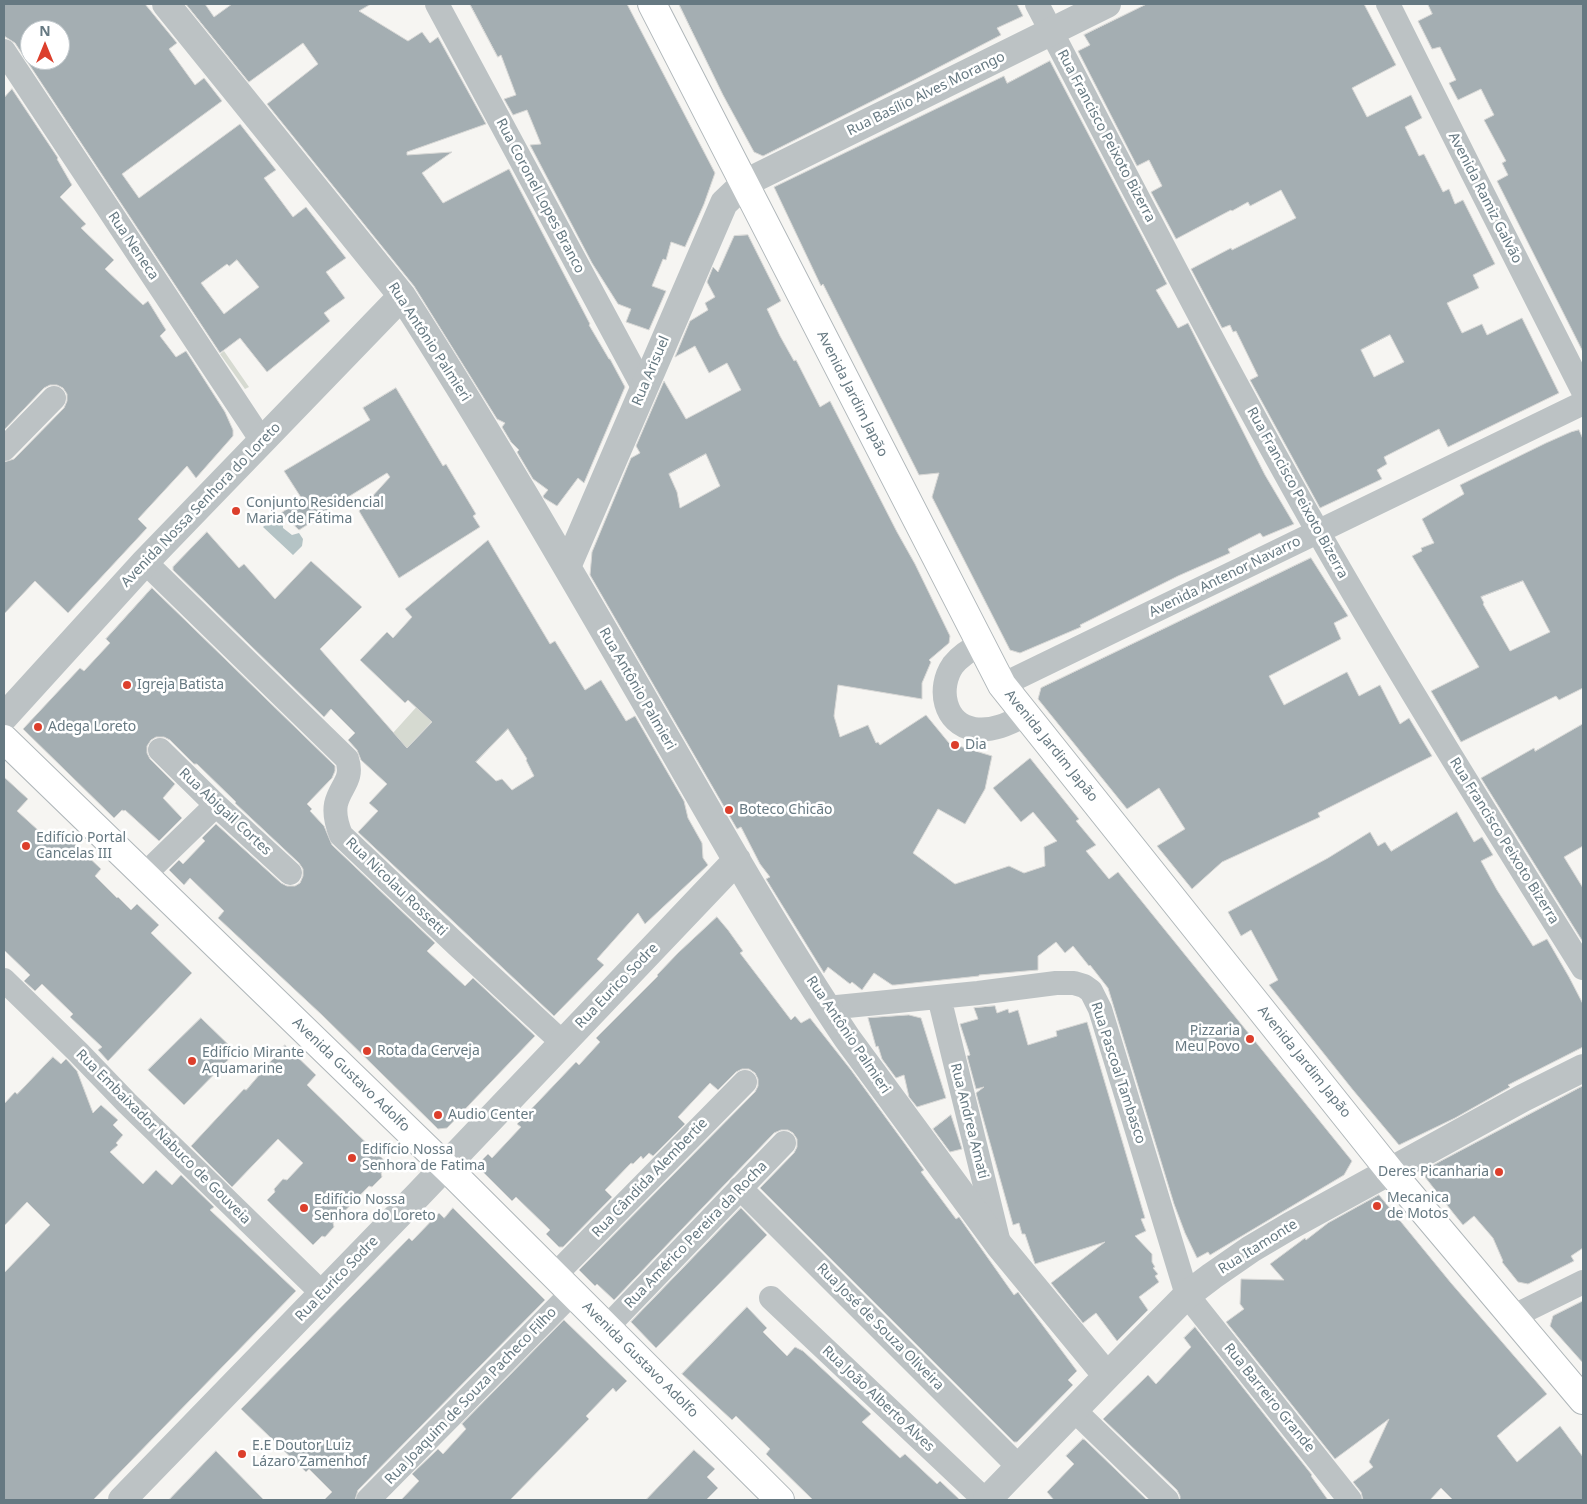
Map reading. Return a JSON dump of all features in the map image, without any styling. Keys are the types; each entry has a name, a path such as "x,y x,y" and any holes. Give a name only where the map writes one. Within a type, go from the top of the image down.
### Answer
{"main road":[{"name":"Avenida Jardim Japão","path":"652,4 745,183 846,385 1002,685 1390,1170 1583,1400"},
{"name":"Avenida Gustavo Adolfo","path":"4,740 445,1166 780,1500"}],"street":[{"name":"Rua Antônio Palmieri","path":"166,4 402,296 433,344 567,567 737,860 827,1008 847,1038 1000,1245 1107,1376"},
{"name":"Rua Coronel Lopes Branco","path":"437,4 644,387"},
{"name":"Rua Francisco Peixoto Bizerra","path":"1037,4 1231,376 1318,532 1414,697 1583,968"},
{"name":"Rua Basílio Alves Morango","path":"745,183 1107,4"},
{"name":"Avenida Ramiz Galvão","path":"1388,4 1583,391"},
{"name":"Rua Neneca","path":"4,51 11,78 262,441"},
{"name":"Rua Arisuel","path":"567,567 724,203 745,183"},
{"name":"Avenida Nossa Senhora do Loreto","path":"4,717 145,562 402,296"},
{"path":"4,449 54,398"},
{"name":"Avenida Antenor Navarro","path":"1002,685 1583,403"},
{"name":"Rua Nicolau Rossetti","path":"145,562 348,759 349,777 336,804 336,822 341,835 563,1043"},
{"path":"980,644 961,656 952,667 946,682 944,698 950,713 959,723 974,729 991,729 1006,725 1026,715"},
{"name":"Rua Abigail Cortes","path":"160,750 290,873"},
{"path":"144,875 216,805"},
{"name":"Rua Eurico Sodre","path":"122,1500 737,860"},
{"name":"Rua Embaixador Nabuco de Gouveia","path":"4,980 322,1293"},
{"name":"Rua Pascoal Tambasco","path":"827,1008 1056,983 1074,983 1091,991 1100,1009 1187,1295"},
{"name":"Rua Andrea Amati","path":"939,997 1000,1245"},
{"name":"Rua Itamonte","path":"986,1500 1187,1295 1251,1249 1390,1170 1583,1068"},
{"name":"Rua Cândida Alembertie","path":"564,1284 745,1082"},
{"name":"Rua Américo Pereira da Rocha","path":"607,1327 784,1143"},
{"name":"Rua José de Souza Oliveira","path":"740,1188 1019,1467"},
{"path":"1514,1316 1583,1282"},
{"name":"Rua Joaquim de Souza Pacheco Filho","path":"368,1500 564,1284"},
{"name":"Rua Barreiro Grande","path":"1187,1295 1350,1500"},
{"name":"Rua João Alberto Alves","path":"771,1298 986,1500"},
{"path":"1074,1410 1167,1500"}],"shaded area":[{"path":"224,351 249,387 245,389 220,354"},
{"path":"277,517 283,520 283,528 292,535 299,533 303,539 302,546 293,555 263,527 272,518"},
{"path":"421,702 437,716 407,748 393,733"}],"building":[{"path":"4,4 145,4 177,43 169,49 195,85 204,78 222,101 122,174 139,198 240,124 276,170 264,178 293,217 306,207 346,258 326,272 345,298 324,313 330,321 267,372 240,338 220,353 33,70 70,70 70,20 20,20 20,51 15,43 4,36","holes":["237,260 259,287 224,314 201,283 227,264 229,266"]},
{"path":"186,4 205,4 214,17 232,4 371,4 359,11 408,41 422,32 430,43 438,37 486,124 407,152 407,155 452,152 422,173 443,203 509,169 589,325 625,387 584,483 578,478 557,506 544,498 543,496 548,490 533,479 517,452 519,450 511,442 502,427 505,423 497,419 414,286 267,104 318,64 303,43 249,82"},
{"path":"470,4 627,4 715,173 685,247 671,242 666,260 663,259 652,286 666,291 649,330 626,322 631,309 618,304 592,263 530,145 541,144 527,110 513,115 504,99 516,95 501,55 498,57"},
{"path":"679,4 1017,4 1023,16 997,28 1001,35 763,156 754,152 723,95"},
{"path":"1147,4 1364,4 1396,65 1352,88 1367,117 1411,95 1422,118 1405,127 1419,156 1424,154 1443,192 1449,189 1455,204 1463,200 1495,264 1473,275 1479,288 1447,303 1462,333 1482,324 1487,335 1522,318 1559,393 1448,447 1439,429 1384,457 1387,464 1377,470 1382,479 1320,508 1250,380 1258,376 1236,331 1233,332 1230,325 1222,328 1191,269 1296,218 1281,190 1250,206 1248,202 1176,239 1151,192 1162,186 1149,160 1137,166 1078,51 1090,45 1084,35","holes":["1390,335 1404,362 1374,377 1361,350"]},
{"path":"1428,4 1583,4 1583,352 1497,181 1508,175 1502,163 1506,161 1484,120 1494,115 1481,89 1458,100 1449,83 1456,80 1440,47 1432,49 1418,21 1432,14"},
{"path":"1050,61 1167,284 1156,290 1178,328 1188,323 1265,475 1294,524 1263,537 1260,533 1228,549 1230,553 1178,576 1080,625 1081,627 1020,653 1010,650 932,497 939,473 919,475 823,284 821,286 774,187 1004,76 1007,83"},
{"path":"12,89 58,158 72,185 60,197 86,224 81,228 114,260 105,269 143,305 148,301 166,330 160,336 176,357 186,351 225,412 233,430 233,436 196,478 187,466 138,519 147,528 68,613 35,581 4,614 4,462 14,459 64,408 67,401 67,394 63,388 57,385 50,385 44,388 4,430 4,98"},
{"path":"748,235 781,301 767,309 780,336 794,361 796,360 820,407 830,401 915,564 950,636 949,643 929,660 931,662 922,683 922,699 838,685 834,716 840,737 868,725 876,743 878,742 880,745 926,715 949,743 992,756 985,789 965,824 938,809 913,853 955,884 1009,866 1024,873 1045,866 1044,847 1057,841 1033,812 1021,822 993,788 1030,758 1079,819 1076,821 1096,845 1086,851 1109,879 1118,872 1352,1161 1344,1175 1210,1255 1208,1252 1197,1258 1185,1233 1174,1204 1108,988 1073,946 1065,953 1056,942 1038,956 1038,970 895,985 874,973 862,990 852,982 850,984 828,967 824,973 766,879 770,877 760,864 741,827 737,829 590,575 592,552 631,458 640,453 636,446 664,381 686,419 741,390 727,363 709,373 695,346 675,357 690,321 708,310 705,303 715,297 707,282 713,267 718,272 734,236","holes":["706,454 720,486 680,508 677,492 669,474"]},
{"path":"396,388 443,466 446,464 476,514 473,516 480,527 399,578 359,511 390,477 387,473 314,518 315,520 299,530 281,513 302,499 284,471 370,420 363,408"},
{"path":"1579,430 1583,439 1583,688 1559,700 1556,696 1461,742 1431,691 1479,667 1412,556 1422,551 1421,548 1434,543 1422,519 1464,494 1460,485 1571,432","holes":["1523,581 1550,632 1510,651 1483,604 1481,597"]},
{"path":"207,532 239,568 244,564 275,599 311,561 362,607 320,649 407,748 432,722 408,700 405,703 360,660 387,632 393,638 412,617 405,609 488,540 550,644 555,641 585,690 601,680 626,721 635,716 684,801 688,818 702,843 703,858 708,865 645,924 638,913 597,959 604,965 554,1016 358,832 378,811 369,803 387,784 361,760 357,750 348,740 355,733 331,709 324,717 173,570 173,567","holes":["508,729 527,759 534,776 512,790 502,779 496,781 476,762"]},
{"path":"1311,558 1348,616 1334,623 1341,639 1269,676 1284,705 1347,672 1359,696 1380,685 1400,724 1409,718 1432,756 1318,813 1320,817 1222,862 1192,889 1157,846 1185,829 1159,788 1127,809 1038,699 1041,688"},
{"path":"152,588 335,766 332,778 307,804 312,809 310,811 324,826 332,845 435,943 427,951 465,986 473,978 535,1036 447,1128 438,1129 322,1015 218,918 224,911 190,878 184,885 169,870 179,860 183,864 205,841 202,838 216,824 281,883 287,886 295,886 300,883 303,876 303,869 299,863 235,803 197,764 194,764 170,740 164,737 156,737 147,746 147,753 150,759 175,784 163,798 182,818 159,841 125,810 122,810 114,818 23,729 80,668 84,671 110,643 106,639"},
{"path":"1583,724 1583,846 1564,857 1583,888 1583,942 1481,778 1534,748 1535,751"},
{"path":"4,777 28,799 17,811 50,841 60,830 101,869 95,876 117,898 131,910 137,904 159,925 151,933 192,973 108,1061 98,1050 102,1047 70,1017 73,1014 42,984 35,991 24,981 30,975 4,950"},
{"path":"1457,812 1474,842 1482,837 1493,855 1481,861 1533,946 1547,939 1569,977 1583,1004 1583,1047 1508,1085 1510,1087 1455,1118 1399,1145 1269,985 1278,980 1251,930 1241,936 1228,912 1328,858 1370,832 1378,846 1385,842 1391,851"},
{"path":"717,917 743,951 740,953 791,1020 795,1016 801,1023 810,1018 851,1070 924,1170 921,1172 956,1219 959,1217 1014,1295 1018,1292 1077,1371 1068,1380 1073,1385 1017,1442 1014,1442 760,1188 794,1153 797,1147 797,1139 788,1130 774,1133 614,1300 597,1284 595,1286 579,1270 755,1092 758,1086 758,1079 755,1073 749,1069 742,1069 736,1072 718,1090 710,1083 678,1117 685,1124 653,1156 649,1153 643,1159 641,1156 633,1164 631,1163 605,1190 612,1197 563,1247 559,1247 546,1234 550,1230 516,1197 512,1201 483,1172 479,1163 488,1154 492,1158 521,1127 517,1124 576,1062 579,1065 600,1042 596,1038 658,976 678,953"},
{"path":"995,1006 997,1013 1008,1009 1009,1013 1018,1010 1028,1045 1057,1036 1056,1031 1087,1022 1145,1218 1141,1219 1146,1231 1135,1236 1152,1254 1152,1262 1155,1267 1153,1268 1158,1274 1155,1276 1159,1282 1139,1297 1148,1310 1117,1341 1096,1313 1083,1323 1051,1283 1105,1242 1035,1264 1025,1234 1022,1234 1019,1223 1013,1225 976,1093 984,1087 976,1089 967,1056 970,1055 960,1024 978,1019 974,1008"},
{"path":"909,1015 921,1018 946,1098 917,1107 909,1097 904,1075 896,1078 882,1059 878,1046 876,1047 868,1018"},
{"name":"Edifício Mirante Aquamarine","path":"201,1018 236,1052 184,1105 148,1070"},
{"path":"285,1045 316,1075 307,1085 389,1165 381,1173 382,1177 372,1187 369,1186 333,1223 334,1227 325,1237 322,1236 313,1245 267,1200 275,1192 274,1189 283,1179 287,1180 303,1163 278,1139 232,1187 191,1146 244,1089 246,1090"},
{"path":"53,1057 61,1064 66,1059 77,1071 93,1113 101,1105 118,1120 113,1125 123,1135 116,1143 118,1145 110,1152 143,1184 156,1170 172,1185 181,1175 214,1207 210,1210 296,1291 93,1500 4,1500 4,1273 50,1225 27,1202 4,1226 4,1104 15,1092 17,1094"},
{"path":"1583,1086 1583,1248 1571,1256 1574,1261 1528,1284 1518,1282 1502,1262 1493,1238 1474,1216 1463,1225 1425,1177 1428,1168"},
{"path":"951,1115 962,1149 950,1152 933,1129"},
{"path":"1379,1195 1451,1283 1547,1394 1497,1436 1517,1462 1560,1426 1583,1457 1583,1500 1453,1500 1441,1488 1430,1500 1363,1500 1361,1492 1353,1482 1373,1467 1369,1462 1389,1419 1335,1459 1226,1322 1244,1309 1240,1304 1241,1279 1284,1280 1270,1264 1328,1223"},
{"path":"453,1208 545,1300 358,1490 355,1500 324,1500 332,1492 309,1469 306,1472 241,1409 409,1238 412,1241 439,1213 444,1218"},
{"path":"741,1208 767,1235 656,1348 631,1322"},
{"path":"1583,1301 1583,1363 1550,1326 1553,1316"},
{"path":"747,1307 767,1328 763,1332 787,1356 795,1347 803,1351 871,1414 862,1422 900,1458 905,1454 937,1484 940,1481 960,1500 813,1500 766,1454 770,1449 736,1416 732,1420 682,1374"},
{"path":"564,1320 627,1381 616,1392 613,1388 586,1416 589,1419 510,1500 401,1500 419,1481 412,1474 438,1449 443,1454 466,1429 462,1424"},
{"path":"1195,1327 1312,1475 1328,1500 1180,1500 1177,1490 1103,1419 1148,1375 1156,1384 1191,1347 1184,1338"},
{"path":"1083,1439 1147,1500 1054,1500 1047,1492 1074,1464 1066,1456"},
{"path":"694,1450 715,1469 707,1477 718,1488 706,1500 646,1500"},
{"path":"216,1451 264,1500 169,1500"}],"place":[{"name":"Conjunto Residencial Maria de Fátima","path":"236,511"},
{"name":"Igreja Batista","path":"127,685"},
{"name":"Adega Loreto","path":"38,727"},
{"name":"Dia","path":"955,745"},
{"name":"Boteco Chicão","path":"729,810"},
{"name":"Edifício Portal Cancelas III","path":"26,846"},
{"name":"Pizzaria Meu Povo","path":"1250,1039"},
{"name":"Rota da Cerveja","path":"367,1051"},
{"name":"Edifício Mirante Aquamarine","path":"192,1061"},
{"name":"Audio Center","path":"438,1115"},
{"name":"Edifício Nossa Senhora de Fatima","path":"352,1158"},
{"name":"Deres Picanharia","path":"1499,1172"},
{"name":"Mecanica de Motos","path":"1377,1206"},
{"name":"Edifício Nossa Senhora do Loreto","path":"304,1208"},
{"name":"E.E Doutor Luiz Lázaro Zamenhof","path":"242,1454"}]}
